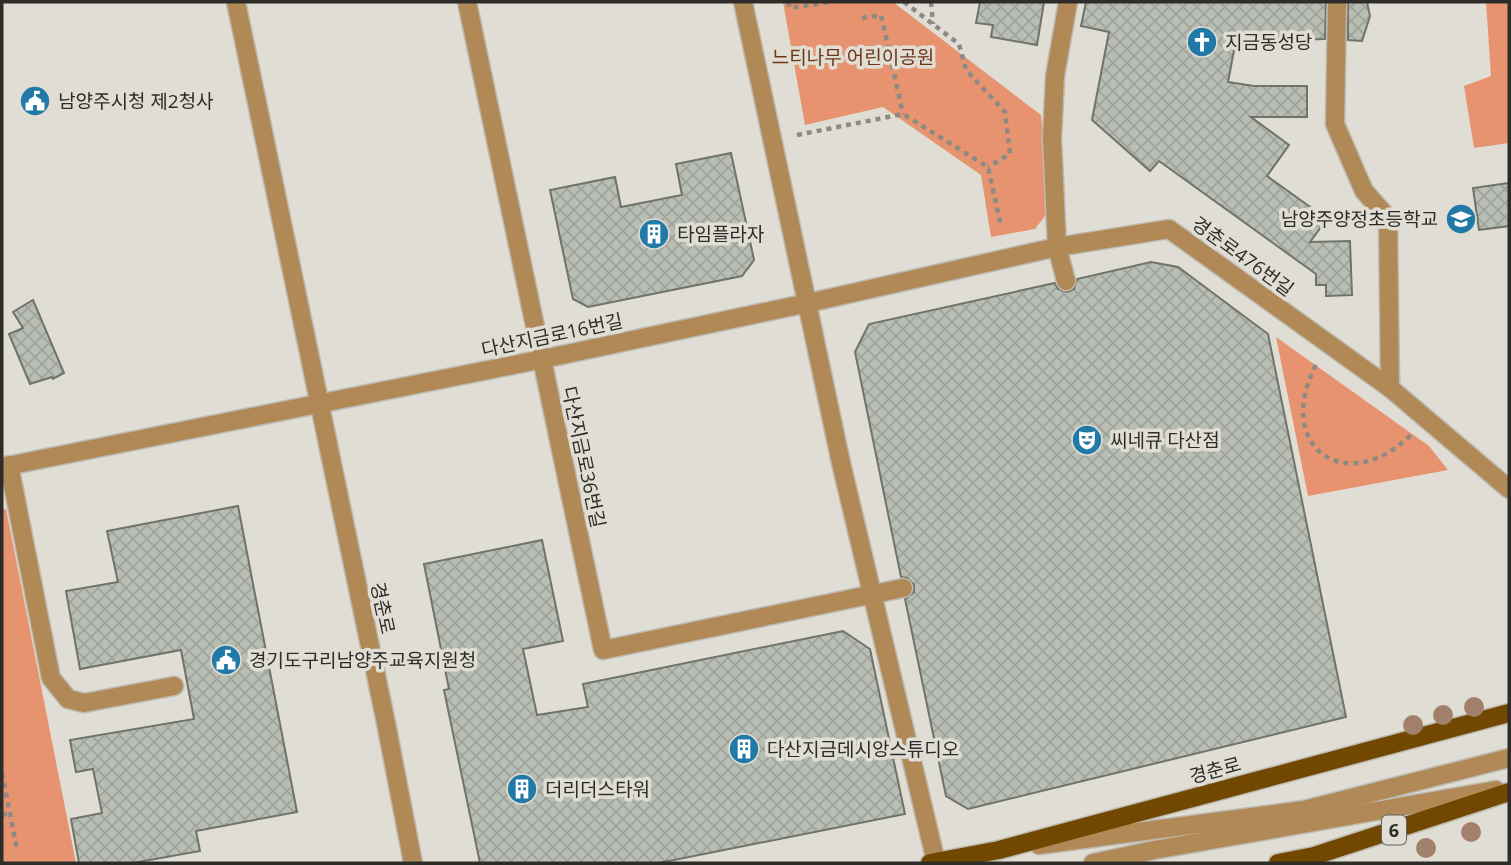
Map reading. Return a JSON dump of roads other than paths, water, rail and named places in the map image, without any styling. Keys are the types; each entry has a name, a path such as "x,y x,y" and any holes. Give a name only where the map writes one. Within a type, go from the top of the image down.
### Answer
{"main road":[{"name":"경춘로","path":"933,863 999,850 1509,713"},
{"name":"6","path":"1278,863 1314,856 1509,790"}],"street":[{"path":"236,2 319,403"},
{"name":"다산지금로36번길","path":"467,2 603,650 873,594"},
{"path":"743,2 841,463 933,863"},
{"path":"1066,281 1057,247 1052,138 1055,76 1068,2"},
{"path":"1337,2 1335,124 1364,191 1388,218 1390,388"},
{"name":"경춘로476번길","path":"808,303 1057,247 1169,229 1390,388 1509,489"},
{"name":"다산지금로16번길","path":"5,466 543,359 808,303"},
{"name":"경춘로","path":"319,403 413,863"},
{"path":"5,466 51,678 68,699 84,703 174,686"},
{"path":"873,594 903,588"},
{"path":"999,850 1304,810 1509,758"},
{"path":"1093,863 1154,850 1509,790"}],"place":[{"name":"지금동성당","path":"1202,42"},
{"name":"남양주시청 제2청사","path":"35,101"},
{"name":"남양주양정초등학교","path":"1461,219"},
{"name":"타임플라자","path":"654,234"},
{"name":"씨네큐 다산점","path":"1087,440"},
{"name":"경기도구리남양주교육지원청","path":"226,660"},
{"name":"다산지금데시앙스튜디오","path":"744,749"},
{"name":"더리더스타워","path":"522,789"}],"park label":[{"name":"느티나무 어린이공원","path":"853,57"}]}
